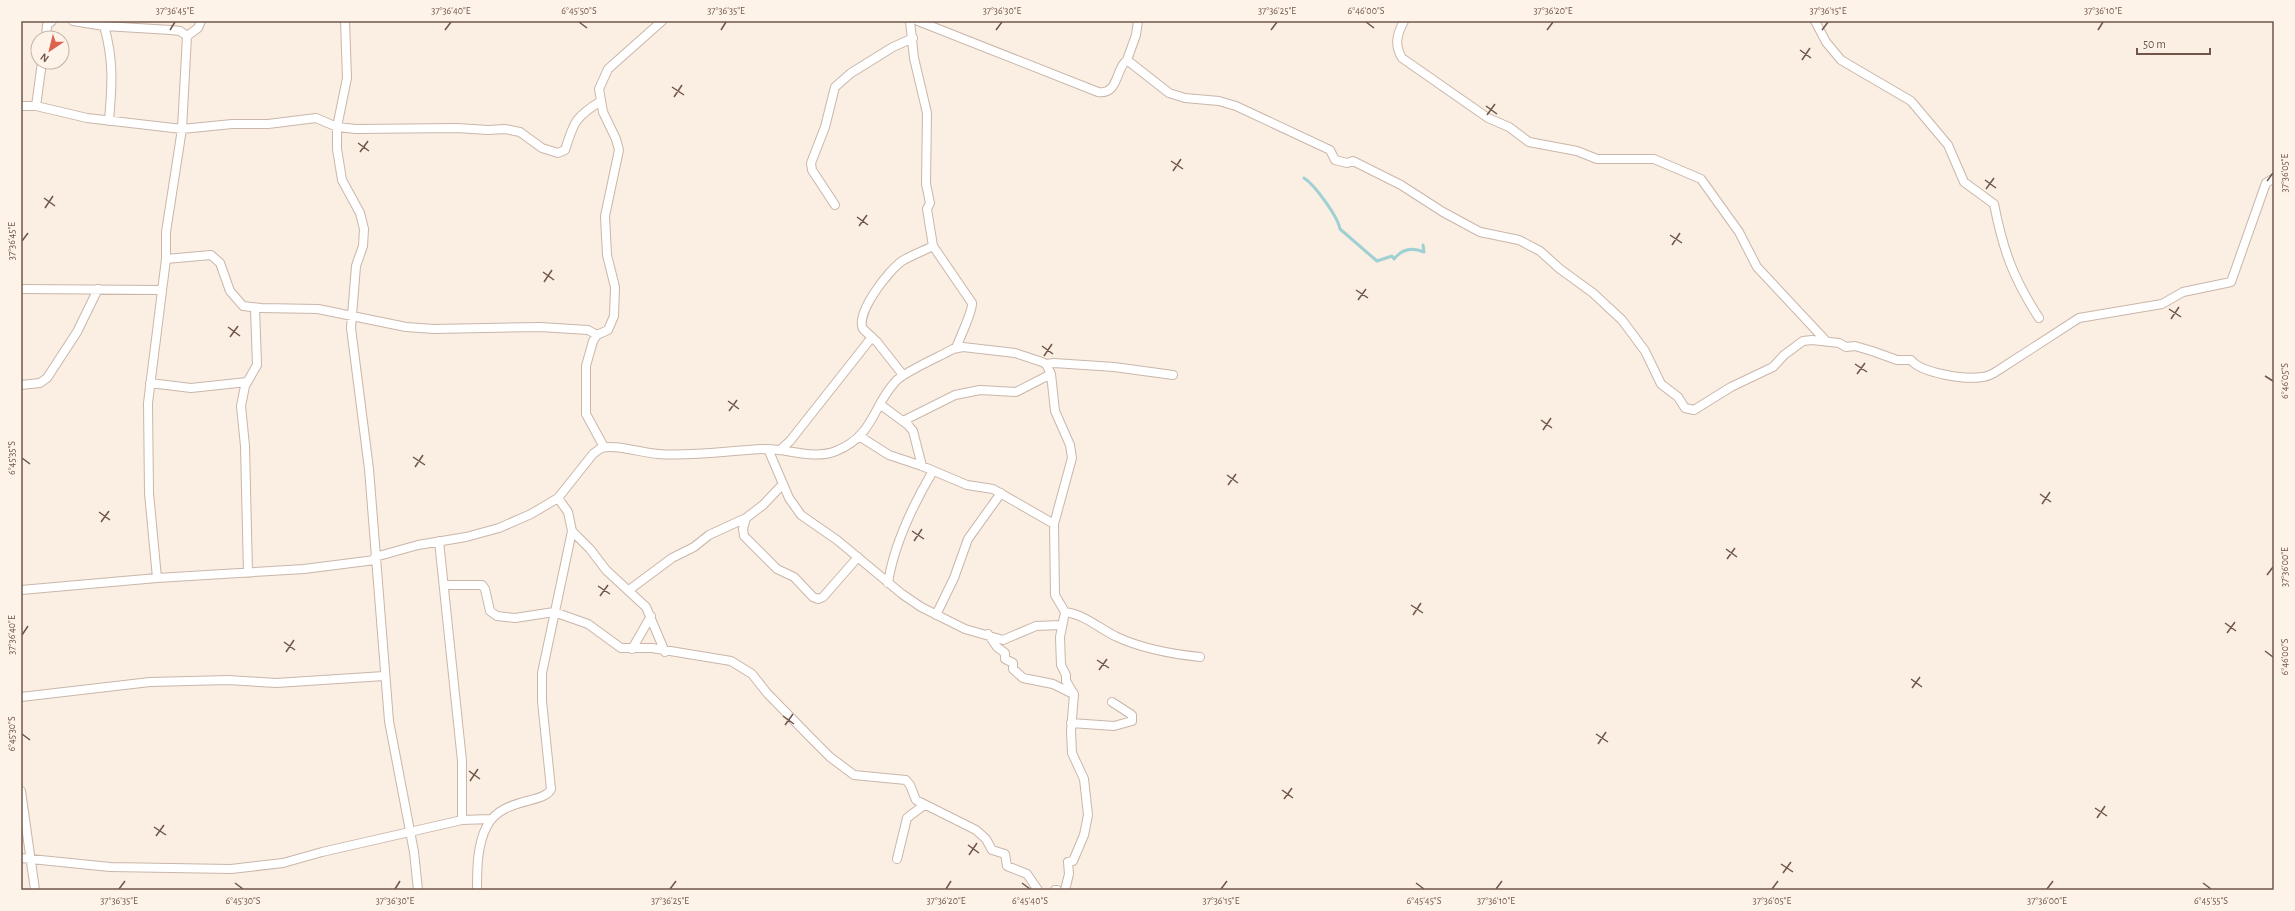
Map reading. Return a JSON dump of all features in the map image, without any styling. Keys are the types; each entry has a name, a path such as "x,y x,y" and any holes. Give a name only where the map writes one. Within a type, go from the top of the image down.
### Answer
{"street":[{"path":"47,30 47,25 52,21"},
{"path":"73,21 104,26 168,29 180,31 187,36"},
{"path":"187,36 198,28 201,21"},
{"path":"344,21 347,78 337,128 337,149 342,180 360,213 364,229 362,246 356,266 351,314 369,469 388,721 411,833 418,890"},
{"path":"604,448 586,414 586,366 590,349 597,335 608,330 614,316 615,287 606,255 605,216 619,154 618,145 603,112 599,89 608,69 662,21"},
{"path":"910,21 914,58 928,113 926,184 930,203 927,209 933,246 972,303 971,312 961,332 956,348"},
{"path":"918,21 1101,92 1106,92 1112,87 1127,60 1136,34 1138,21"},
{"path":"1404,21 1396,40 1398,51 1402,58 1488,118 1509,127 1529,142 1577,151 1597,159 1654,159 1701,179 1739,232 1757,267 1828,343"},
{"path":"1815,21 1826,42 1842,60 1860,73 1911,101 1948,145 1964,182 1994,204 2001,242 2021,290 2039,318"},
{"path":"104,26 110,44 113,67 109,121"},
{"path":"157,578 149,493 148,422 150,383 160,316 161,290 166,259 166,232 182,129 187,36"},
{"path":"835,205 812,170 811,163 827,122 833,91 851,73 893,47 913,38"},
{"path":"1127,60 1169,93 1186,98 1219,101 1236,106 1330,150 1335,160 1347,163 1353,161 1391,180 1443,212 1480,232 1510,237 1535,247 1560,269 1593,292 1622,320 1645,351 1662,384 1678,397 1685,408 1694,410 1731,387 1773,368 1784,354 1802,341 1812,340 1828,343 1839,343 1846,347 1855,346 1898,360 1911,360 1914,364 1924,370 1949,375 1982,378 1994,373 2079,318 2162,304 2183,292 2231,282 2266,183 2274,178"},
{"path":"36,106 41,70"},
{"path":"21,106 36,106 87,118 182,129 232,124 268,124 316,118 337,128 505,129 520,132 542,148 563,153 576,120 585,110 601,100"},
{"path":"903,375 872,337 862,328 862,316 880,286 903,261 933,246"},
{"path":"166,259 211,255 220,262 230,291 243,306 255,308 318,309 351,314 374,321 406,327 434,329 540,327 588,330 597,335"},
{"path":"21,289 161,290"},
{"path":"21,386 40,383 47,378 77,332 98,289"},
{"path":"248,573 245,446 241,406 248,382 257,365 255,308"},
{"path":"780,450 790,441 872,337"},
{"path":"21,590 157,578 304,569 375,558 439,541 466,537 499,528 544,508 558,498 593,454 604,448 678,455 768,449 807,454 828,453 840,449 859,436 881,405 892,385 903,375 956,348 1016,353 1046,364 1054,363 1114,367 1173,375"},
{"path":"1046,364 1051,374 1055,411 1070,445 1072,458 1054,524 1055,595 1065,612 1061,625 1061,665 1066,675 1066,681 1074,694 1071,723 1072,753 1084,779 1088,815 1079,849 1073,861 1068,862 1069,874 1065,890"},
{"path":"903,421 955,395 980,390 1016,392 1051,374"},
{"path":"150,383 191,388 248,382"},
{"path":"881,405 903,421 913,431 922,466"},
{"path":"859,436 888,455 922,466 967,485 993,489 1054,524"},
{"path":"768,449 782,486 792,504 801,515 858,557 909,600 965,629 988,634 1003,640 1036,626 1061,625"},
{"path":"888,583 900,539 917,500 934,471"},
{"path":"629,590 672,558 694,547 709,535 746,518 763,505 782,486"},
{"path":"936,614 954,578 968,539 1001,493"},
{"path":"477,890 481,843 484,831 491,819 514,803 544,797 551,789 542,702 543,663 572,531 568,512 558,498"},
{"path":"746,518 744,533 746,540 777,569 794,577 813,597 818,599 823,596 858,557"},
{"path":"732,524 744,533"},
{"path":"572,531 590,549 606,570 646,607 665,652"},
{"path":"439,541 462,761 462,820"},
{"path":"444,585 482,585 485,589 490,611 497,616 515,618 554,612 588,624 621,648 652,648 665,652 727,660 747,669 755,676 767,693 830,757 854,775 906,780 910,784 916,800 979,832 992,850 1005,854 1007,866 1027,874 1038,890"},
{"path":"1065,612 1073,613 1118,638 1136,645 1171,654 1200,657"},
{"path":"632,649 651,616"},
{"path":"988,634 997,647 1005,653 1005,659 1014,663 1012,669 1024,678 1053,684 1074,694"},
{"path":"21,697 150,682 228,680 276,683 384,676"},
{"path":"1071,723 1114,726 1132,721 1132,715 1112,702"},
{"path":"21,791 25,858 35,890"},
{"path":"897,859 907,818 924,805"},
{"path":"25,858 104,867 231,869 283,863 322,852 411,833 462,820 491,819"}],"waterway":[{"path":"1304,178 1314,187 1325,202 1335,217 1340,229 1377,261 1392,256 1394,259 1400,253 1411,249 1424,252 1423,245"}]}
